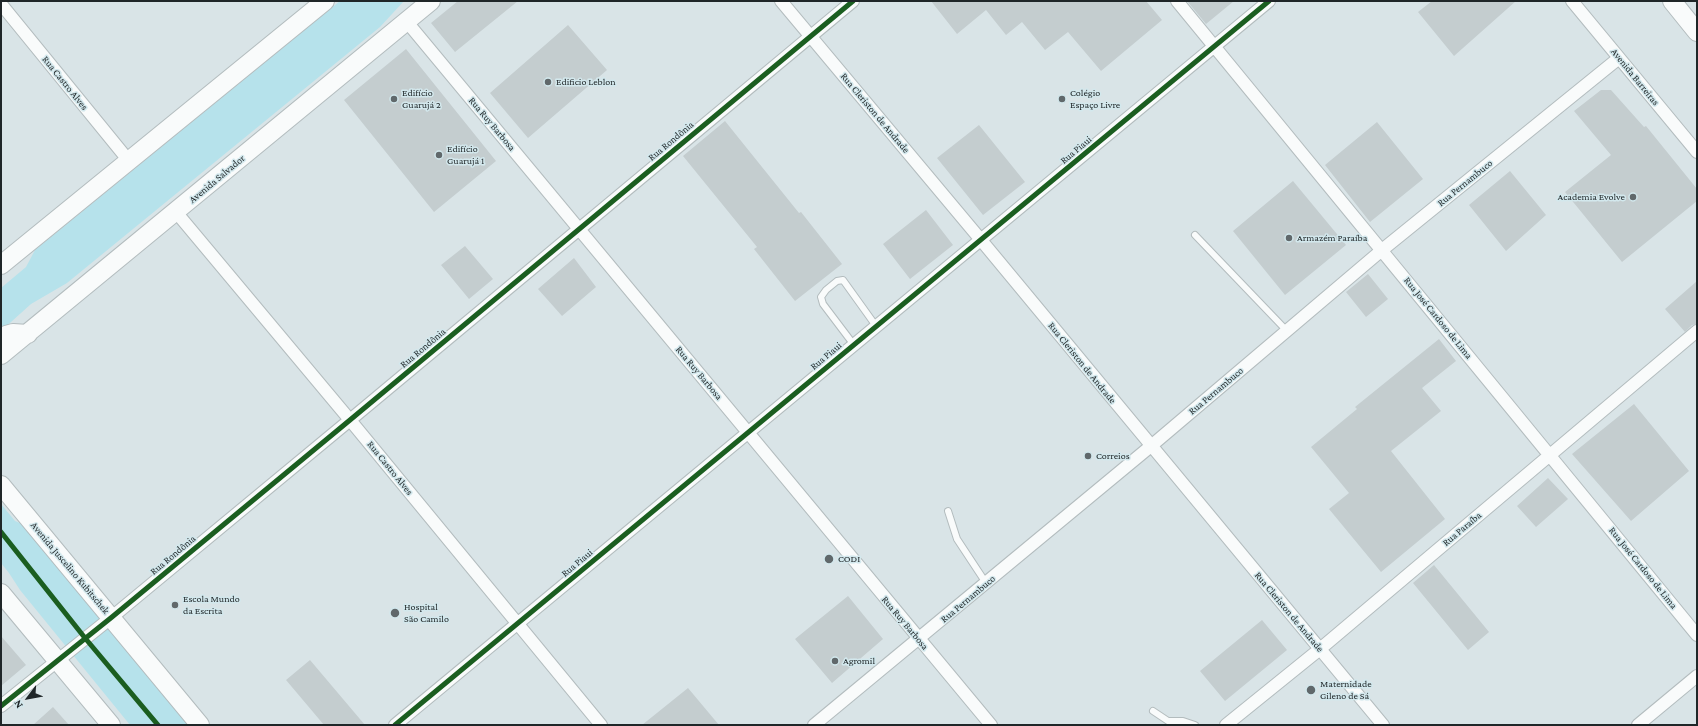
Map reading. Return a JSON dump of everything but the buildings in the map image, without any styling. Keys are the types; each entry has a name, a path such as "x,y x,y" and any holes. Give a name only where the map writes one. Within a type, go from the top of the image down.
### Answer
{"main road":[{"path":"1,265 325,1"},
{"name":"Avenida Salvador","path":"1,355 431,1"},
{"path":"1672,1 1697,32"},
{"path":"1,339 6,335 13,333 28,334"},
{"name":"Avenida Juscelino Kubitschek","path":"1,485 200,725"},
{"path":"1,499 19,518 30,520"},
{"path":"1,593 111,725"}],"street":[{"name":"Rua Cleriston de Andrade","path":"782,1 982,240 1383,725"},
{"name":"Rua Rondônia","path":"1,706 112,617 580,230 853,1"},
{"name":"Rua José Cardoso de Lima","path":"1177,1 1697,635"},
{"name":"Rua Piaui","path":"395,725 1269,1"},
{"name":"Avenida Barreiras","path":"1572,1 1697,152"},
{"name":"Rua Castro Alves","path":"1,4 129,161"},
{"name":"Rua Ruy Barbosa","path":"406,22 990,725"},
{"name":"Rua Pernambuco","path":"814,725 1151,446 1382,250 1620,58"},
{"name":"Rua Castro Alves","path":"176,212 350,420 601,725"},
{"name":"Rua Paraíba","path":"1226,725 1320,649 1697,331"},
{"path":"1638,725 1697,676"}],"lane":[{"path":"1195,235 1287,331"},
{"path":"854,345 823,304 821,297 826,290 837,281 841,279 843,280 876,326"},
{"path":"948,512 957,539 986,583"},
{"path":"1154,711 1169,723 1183,721 1195,725"}],"shaded area":[{"path":"340,1 404,1 380,27 67,283 31,304 1,331 1,288 26,267 35,250"},
{"path":"1,504 15,521 32,528 191,725 130,725 20,590 1,563"}],"cycle path":[{"path":"1,706 112,617 853,1"},
{"path":"395,725 1269,1"},
{"path":"1,532 85,638 158,725"}],"place":[{"name":"Edificio Leblon","path":"548,82"},
{"name":"Edifício Guarujá 2","path":"394,99"},
{"name":"Colégio Espaço Livre","path":"1062,99"},
{"name":"Edifício Guarujá 1","path":"439,155"},
{"name":"Academia Evolve","path":"1633,197"},
{"name":"Armazém Paraíba","path":"1289,238"},
{"name":"Correios","path":"1088,456"},
{"name":"CODI","path":"829,559"},
{"name":"Escola Mundo da Escrita","path":"175,605"},
{"name":"Hospital São Camilo","path":"395,613"},
{"name":"Agromil","path":"835,661"},
{"name":"Maternidade Gileno de Sá","path":"1311,690"}]}
